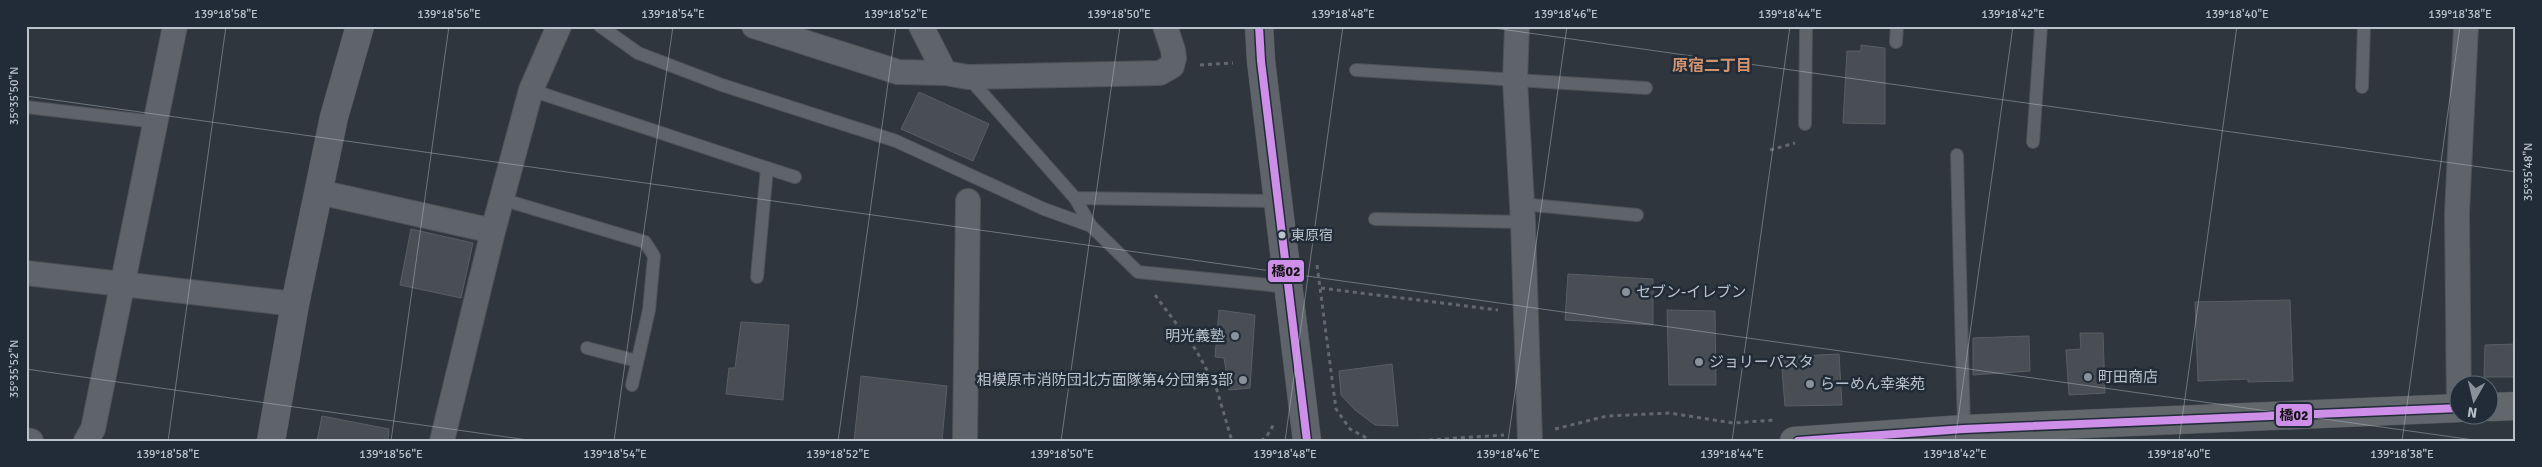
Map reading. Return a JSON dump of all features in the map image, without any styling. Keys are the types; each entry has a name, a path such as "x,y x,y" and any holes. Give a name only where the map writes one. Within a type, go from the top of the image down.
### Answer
{"highway":[{"path":"2500,407 2516,406"},
{"path":"1786,430 1964,429 2450,408"}],"street":[{"path":"86,441 93,429 175,26"},
{"path":"271,441 295,304 336,108 360,26"},
{"path":"442,441 501,199 531,90 559,26"},
{"path":"754,26 898,72 956,75 1160,73 1172,66 1174,58 1165,26"},
{"path":"920,26 956,75"},
{"path":"1260,26 1278,200 1308,441"},
{"path":"1517,26 1515,81 1530,441"},
{"path":"2459,374 2457,213 2466,26"},
{"path":"319,192 493,231"},
{"path":"965,441 968,201"},
{"path":"26,273 295,304"},
{"path":"26,440 32,441"}],"lane":[{"path":"600,26 638,53 722,84 896,141 1044,209 1091,226"},
{"path":"1805,124 1806,26"},
{"path":"1896,42 1898,26"},
{"path":"2033,142 2040,26"},
{"path":"2362,88 2364,26"},
{"path":"1356,70 1646,88"},
{"path":"956,75 1075,198 1091,226 1138,272 1289,287"},
{"path":"531,90 795,176"},
{"path":"26,107 156,122"},
{"path":"1957,155 1964,429"},
{"path":"756,277 767,168"},
{"path":"1075,198 1278,200"},
{"path":"501,199 645,242 651,248 654,256 649,310 632,384"},
{"path":"1375,219 1522,213 1637,215"},
{"path":"587,348 637,361"}],"path":[{"path":"1172,66 1239,63"},
{"path":"1770,150 1803,141"},
{"path":"1138,272 1196,350 1216,387 1232,441"},
{"path":"1320,288 1526,313"},
{"path":"1554,430 1608,416 1670,413 1786,430"},
{"path":"1350,429 1372,441"},
{"path":"1413,441 1506,435"},
{"path":"1261,441 1267,436"}],"building":[{"path":"1861,45 1885,48 1885,124 1843,123 1847,51 1861,51"},
{"path":"919,92 989,124 973,161 901,129"},
{"path":"411,229 473,243 461,298 400,285"},
{"path":"1568,274 1653,279 1653,325 1565,320"},
{"path":"2290,300 2293,381 2248,382 2248,379 2198,381 2195,302"},
{"name":"明光義塾","path":"1219,310 1255,315 1250,388 1229,390 1224,358 1215,357"},
{"path":"1667,310 1715,311 1716,385 1669,385"},
{"path":"741,322 789,325 783,400 726,394 729,368 735,368"},
{"path":"2080,333 2103,333 2105,393 2069,395 2066,350 2081,349"},
{"path":"2029,336 2030,371 1973,375 1973,338"},
{"path":"2516,344 2516,377 2484,374 2485,345"},
{"path":"1839,354 1842,405 1785,406 1781,357"},
{"path":"1392,364 1398,426 1375,425 1355,410 1341,395 1339,371"},
{"path":"861,376 947,386 942,441 854,441"},
{"path":"322,416 389,429 388,441 317,441"}],"transit line":[{"name":"橋02","path":"1259,26 1261,61 1307,441"},
{"name":"橋02","path":"1798,441 1964,429 2450,408"}],"place":[{"name":"東原宿","path":"1282,235"},
{"name":"セブン-イレブン","path":"1626,292"},
{"name":"明光義塾","path":"1235,336"},
{"name":"ジョリーパスタ","path":"1699,362"},
{"name":"町田商店","path":"2088,377"},
{"name":"相模原市消防団北方面隊第4分団第3部","path":"1243,380"},
{"name":"らーめん幸楽苑","path":"1810,384"}],"district":[{"name":"原宿二丁目","path":"1712,66"}]}
